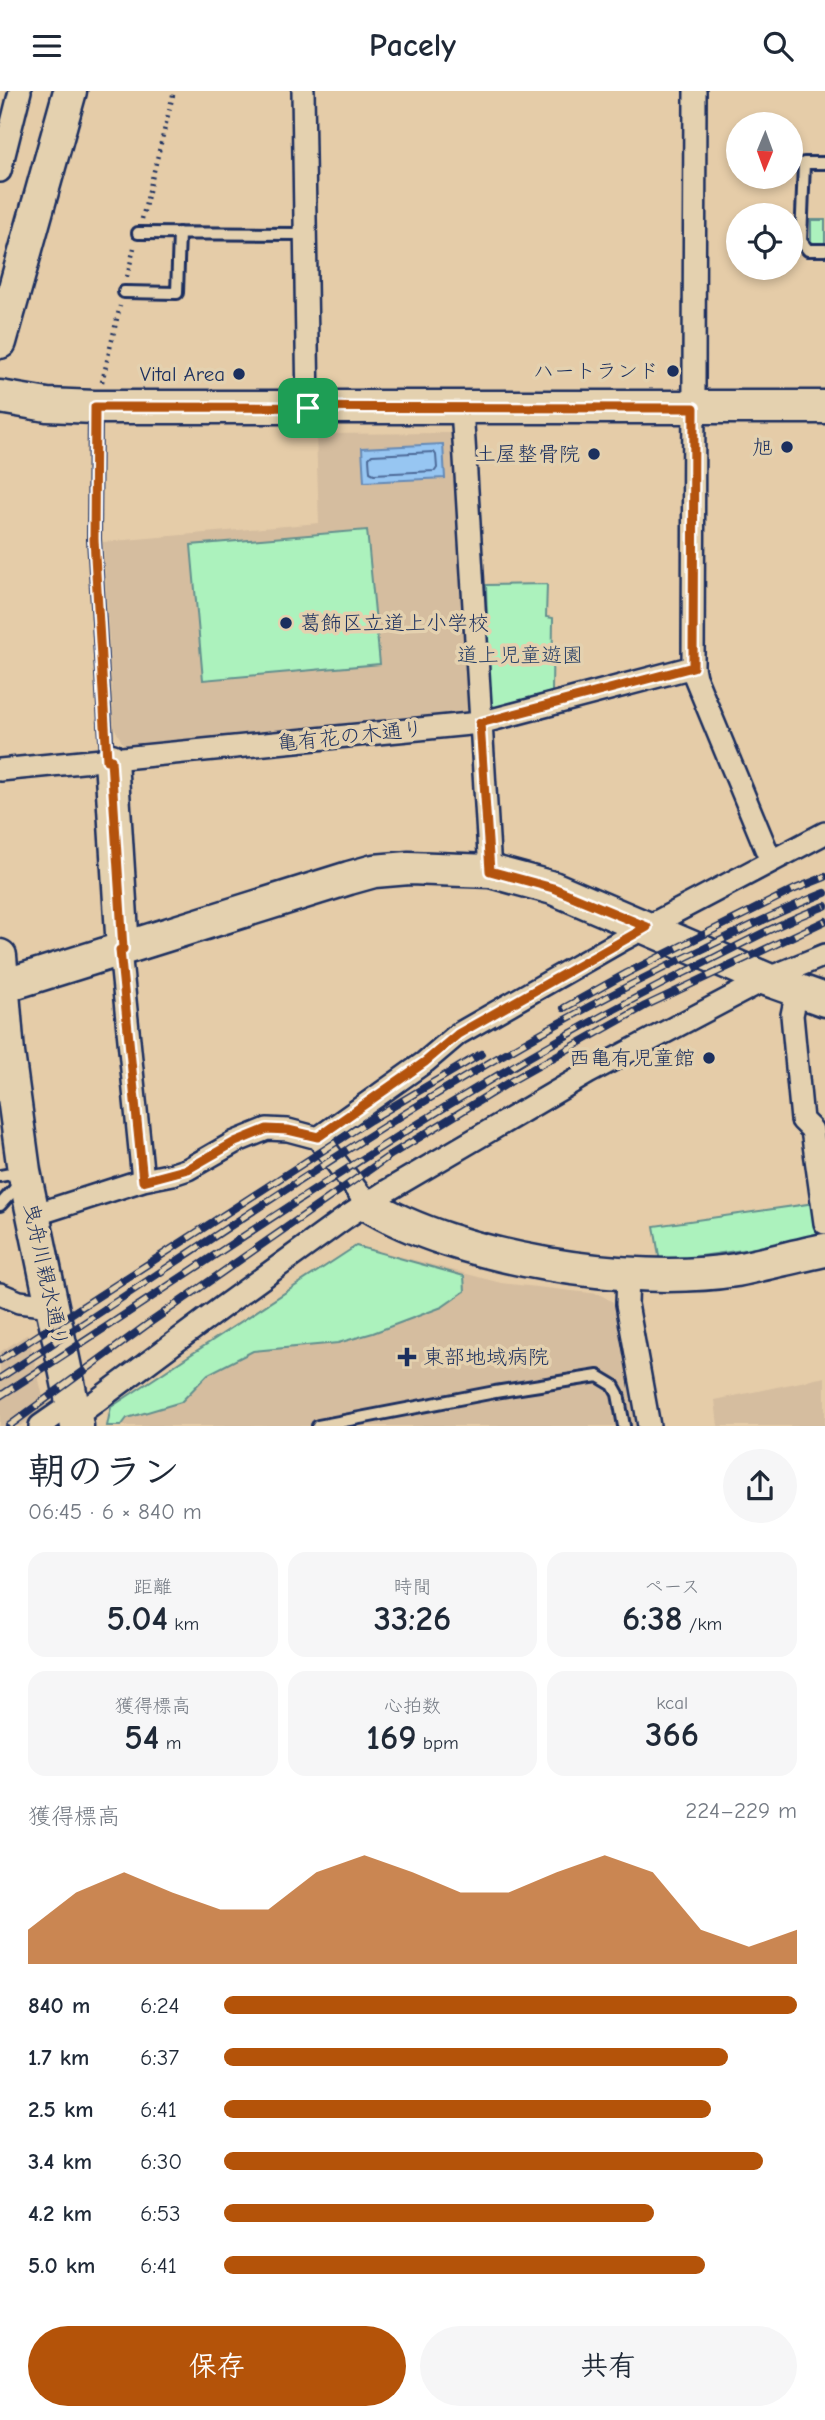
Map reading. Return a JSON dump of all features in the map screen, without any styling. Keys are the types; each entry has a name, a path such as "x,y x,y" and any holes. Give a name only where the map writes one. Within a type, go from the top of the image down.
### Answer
{"street":[{"path":"2,159 20,91"},
{"path":"0,342 70,91"},
{"path":"303,91 308,408"},
{"path":"695,91 693,667 771,862"},
{"path":"0,397 47,405 95,407 825,407"},
{"path":"462,408 490,871"},
{"name":"亀有花の木通り","path":"0,770 480,723 693,667"},
{"path":"109,760 121,950 143,1181"},
{"path":"318,1137 425,1062 458,1034 647,927 825,833"},
{"path":"1,976 121,950 374,871 410,868 490,871 553,888 811,996 792,1015 802,1120 812,1130 825,1223"},
{"path":"40,1426 75,1415 367,1204 588,1073 766,979 825,955"},
{"name":"曳舟川親水通り","path":"1,976 17,1175 34,1215 75,1415"},
{"path":"34,1215 188,1169 235,1142 267,1129 288,1130 318,1137 367,1204 388,1217 483,1252 628,1274 665,1274 734,1270 825,1250"},
{"path":"628,1274 627,1304 649,1426"},
{"path":"0,1294 19,1302 51,1305"}],"lane":[{"path":"825,163 804,163 802,241 808,250 825,250"},
{"path":"138,233 306,234"},
{"path":"124,292 177,293 179,233"},
{"path":"95,407 94,539 109,760"},
{"path":"0,1205 17,1175"},
{"path":"318,1426 495,1392 598,1376 613,1385 618,1394 624,1426"}],"shaded area":[{"name":"葛飾区立道上小学校","path":"455,433 470,704 462,717 124,746 114,727 103,542 319,523 316,434"},
{"name":"東部地域病院","path":"357,1245 501,1283 599,1294 613,1302 636,1426 109,1426 107,1413"},
{"path":"28,1334 46,1409 20,1426 0,1426 0,1352"},
{"path":"825,1377 825,1426 718,1426 715,1400"}],"green space":[{"path":"811,220 825,220 825,246 815,245 811,241"},
{"path":"367,530 380,664 203,680 191,545"},
{"name":"道上児童遊園","path":"547,584 546,617 553,618 552,692 495,708 489,700 486,585"},
{"path":"815,1203 819,1239 660,1262 654,1226"},
{"path":"356,1246 464,1276 465,1291 442,1307 338,1343 253,1351 208,1374 181,1402 127,1418 121,1426 107,1426 111,1407"}],"water":[{"path":"443,444 445,478 364,482 362,448"}],"railway":[{"path":"564,1008 627,973 795,889 825,877"},
{"path":"0,1378 433,1096 612,994 779,912 825,893"},
{"path":"0,1396 336,1176 506,1070 682,974 771,929 825,906"},
{"path":"9,1426 148,1324 392,1154 513,1080 645,1006 825,921"},
{"path":"0,1360 370,1120 481,1054"}],"place":[{"name":"ハートランド","path":"673,371"},
{"name":"Vital Area","path":"239,374"},
{"name":"旭","path":"787,447"},
{"name":"土屋整骨院","path":"594,454"},
{"name":"葛飾区立道上小学校","path":"286,623"},
{"name":"西亀有児童館","path":"709,1058"},
{"name":"東部地域病院","path":"407,1357"}],"route":[{"path":"95,407 308,408 694,408 693,667 480,723 490,871 553,888 647,927 458,1034 425,1062 318,1137 288,1130 258,1131 188,1169 143,1181 120,950 123,949 111,760 107,760 94,539 95,407"}]}
